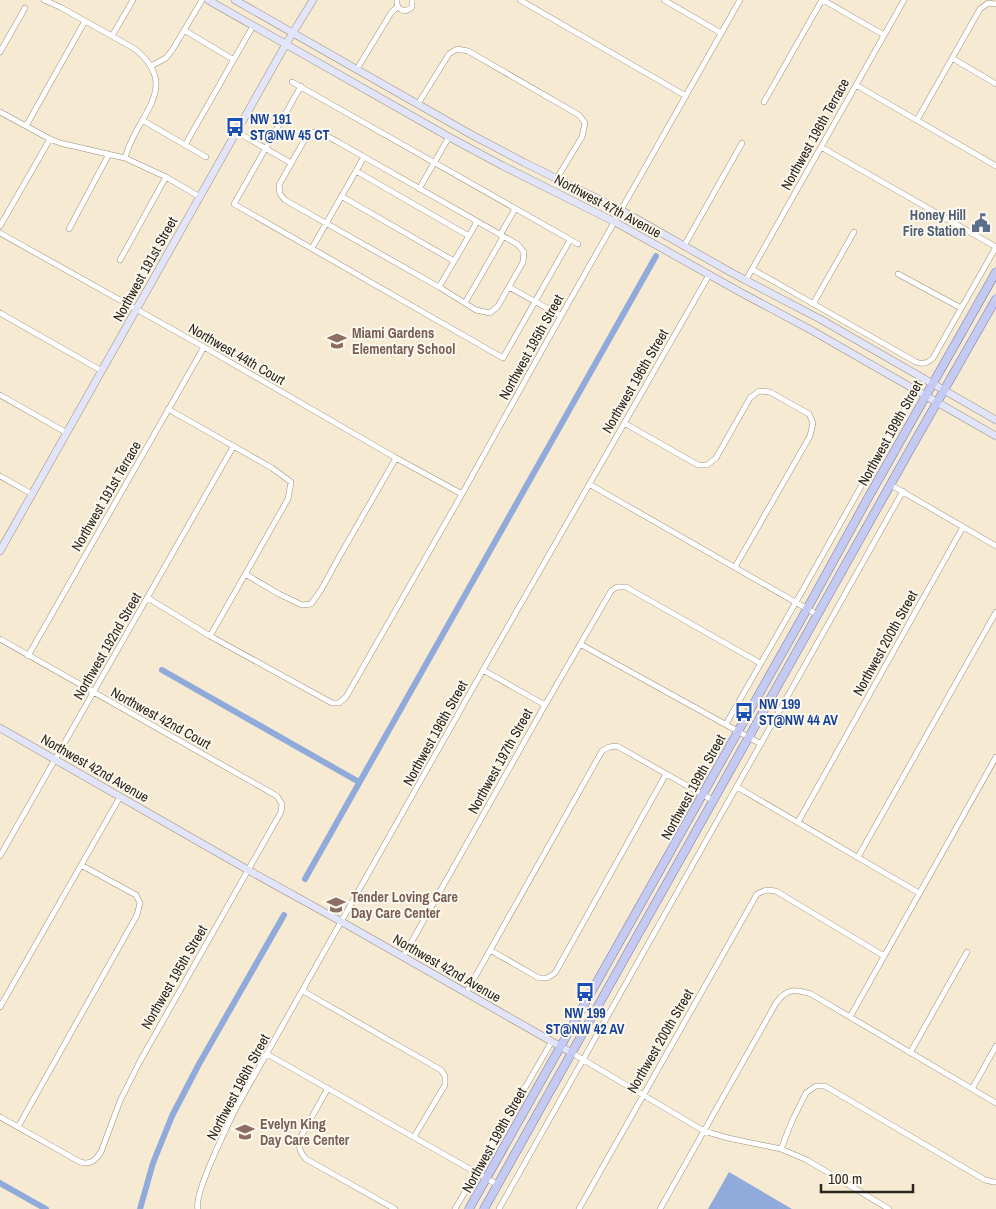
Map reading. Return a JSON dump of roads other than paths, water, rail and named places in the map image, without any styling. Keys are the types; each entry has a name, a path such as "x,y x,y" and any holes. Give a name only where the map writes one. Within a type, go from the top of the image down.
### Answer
{"main road":[{"name":"Northwest 47th Avenue","path":"208,0 449,137 615,222 811,330 996,436"},
{"name":"Northwest 47th Avenue","path":"235,0 472,134 621,210 814,316 996,420"},
{"name":"Northwest 191st Street","path":"0,551 286,44 313,0"},
{"path":"398,108 410,108 418,104"},
{"path":"449,137 458,134 472,134"},
{"name":"Northwest 199th Street","path":"469,1209 807,609 925,395 996,272"},
{"path":"728,285 740,285 746,280"},
{"name":"Northwest 199th Street","path":"484,1209 996,299"},
{"name":"Northwest 42nd Avenue","path":"0,728 572,1053"}],"street":[{"path":"44,0 135,49 152,66 156,77 156,90 125,158"},
{"path":"60,7 64,0"},
{"path":"112,36 133,0"},
{"path":"152,66 166,58 173,49 202,0"},
{"path":"357,69 397,7 396,0"},
{"path":"397,7 402,10 408,10 412,7 412,0"},
{"path":"520,0 686,96"},
{"path":"664,0 721,33"},
{"name":"Northwest 195th Street","path":"210,636 332,703 339,703 346,697 740,0"},
{"path":"764,102 822,0 884,35"},
{"name":"Northwest 196th Terrace","path":"746,280 904,0"},
{"path":"917,120 980,9 988,3 996,4"},
{"path":"0,52 25,8"},
{"path":"26,126 86,21"},
{"path":"185,145 253,26"},
{"path":"184,30 234,60"},
{"path":"418,104 449,54 457,49 468,51 579,115 585,124 582,137 557,178"},
{"path":"952,58 996,84"},
{"path":"292,82 578,244"},
{"path":"856,85 996,166"},
{"path":"300,86 234,204 503,358 570,240"},
{"path":"0,112 60,143 125,158 166,177 200,197"},
{"path":"142,120 206,157"},
{"path":"237,132 291,163"},
{"path":"313,132 323,134 364,157 517,244 524,252 523,262 498,306 490,313 476,310 285,200 280,194 278,185 305,139 313,132"},
{"path":"419,188 449,137"},
{"path":"0,226 50,139"},
{"path":"684,246 742,143"},
{"path":"752,269 916,362 925,363 933,358 996,247 821,147"},
{"path":"69,229 109,154"},
{"path":"312,248 364,157"},
{"path":"356,171 469,236"},
{"path":"120,260 166,177"},
{"path":"341,196 454,261"},
{"path":"464,303 515,209"},
{"path":"439,287 477,222"},
{"path":"813,304 854,232"},
{"name":"Northwest 44th Court","path":"0,233 462,494"},
{"name":"Northwest 196th Street","path":"198,1209 198,1197 213,1158 236,1108 709,274"},
{"path":"898,274 961,308"},
{"path":"509,287 561,316"},
{"path":"0,313 102,371"},
{"name":"Northwest 191st Terrace","path":"28,656 204,347"},
{"path":"624,423 698,465 707,465 716,458 750,398 759,391 770,392 809,414 813,424 810,436 735,567"},
{"path":"0,395 67,433"},
{"path":"726,724 908,403"},
{"path":"148,598 210,636 288,499 291,482 272,468 168,409"},
{"name":"Northwest 192nd Street","path":"0,856 233,447"},
{"path":"245,574 302,605 311,604 321,590 396,458"},
{"path":"0,476 32,494"},
{"path":"589,484 818,615"},
{"path":"891,485 996,546"},
{"path":"500,1209 902,491"},
{"name":"Northwest 200th Street","path":"798,822 963,527"},
{"name":"Northwest 197th Street","path":"403,957 580,644 611,592 617,587 626,587 760,663"},
{"path":"858,857 996,612"},
{"name":"Northwest 42nd Court","path":"0,639 277,796 282,804"},
{"path":"580,644 761,744"},
{"path":"483,670 545,705"},
{"path":"466,993 602,751 609,747 617,746 714,801"},
{"path":"850,1017 996,757"},
{"path":"490,950 540,978 547,978 555,973 666,774"},
{"path":"737,787 919,893"},
{"path":"0,1008 120,797"},
{"name":"Northwest 195th Street","path":"18,1127 80,1162 85,1164 91,1163 96,1159 101,1152 120,1101 138,1063 281,812 282,804"},
{"path":"0,1117 18,1127 137,916 140,903 136,895 81,865"},
{"name":"Northwest 200th Street","path":"579,1209 757,894 766,890 776,892 884,956"},
{"path":"910,1053 967,952"},
{"path":"660,1209 776,1003 781,996 788,992 796,990 811,994 996,1103"},
{"path":"303,991 441,1070 445,1076 445,1084 414,1137"},
{"path":"456,1209 552,1041"},
{"path":"972,1088 996,1046"},
{"name":"Northwest 42nd Avenue","path":"572,1053 704,1131 781,1149 807,1160 889,1209"},
{"path":"268,1054 498,1185"},
{"path":"781,1149 806,1093 816,1086 825,1086 985,1180 996,1182"},
{"path":"328,1088 299,1140 301,1154 395,1209"}],"water":[{"path":"729,1172 792,1209 708,1209"}],"waterway":[{"path":"305,879 656,256"},
{"path":"162,670 359,782"},
{"path":"140,1209 153,1163 172,1116 199,1064 284,915"},
{"path":"0,1183 46,1209"}],"place":[{"name":"NW 191 ST@NW 45 CT","path":"235,127"},
{"name":"Honey Hill Fire Station","path":"981,223"},
{"name":"Miami Gardens Elementary School","path":"337,341"},
{"name":"NW 199 ST@NW 44 AV","path":"744,712"},
{"name":"Tender Loving Care Day Care Center","path":"336,905"},
{"name":"NW 199 ST@NW 42 AV","path":"585,992"},
{"name":"Evelyn King Day Care Center","path":"245,1132"}]}
